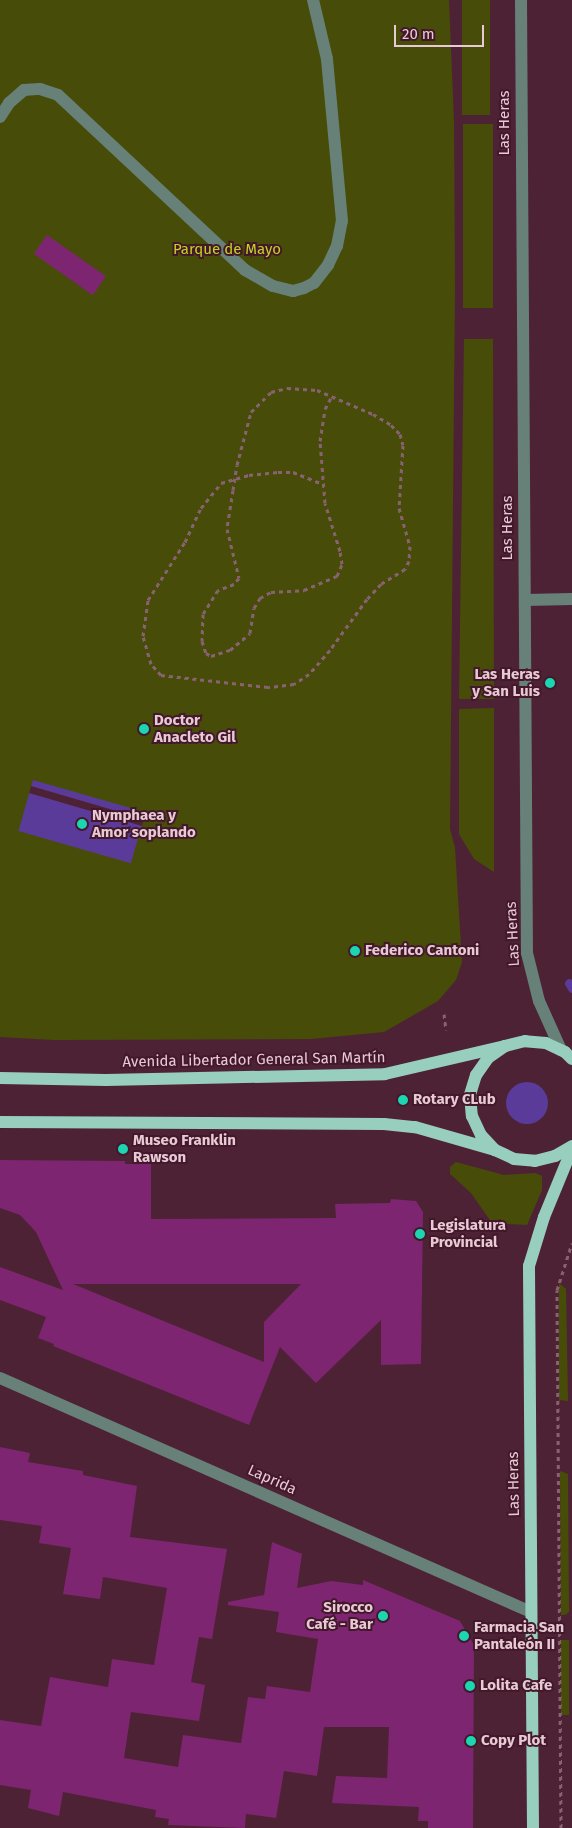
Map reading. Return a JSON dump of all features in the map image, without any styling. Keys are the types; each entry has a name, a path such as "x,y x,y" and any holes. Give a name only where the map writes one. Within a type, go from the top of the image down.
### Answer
{"main road":[{"name":"Avenida Libertador General San Martín","path":"0,1078 106,1080 385,1074 525,1041 546,1043 569,1056"},
{"path":"495,1150 480,1135 472,1116 470,1095 476,1075 488,1058 505,1046"},
{"path":"0,1122 384,1124 415,1127 495,1150 514,1159 535,1161 556,1156 572,1147"},
{"name":"Las Heras","path":"533,1828 529,1266 546,1210 572,1147"}],"street":[{"path":"0,117 9,103 24,90 40,89 58,95 245,270 273,286 292,290 304,288 314,283 328,265 336,246 342,221 327,59 314,0"},
{"name":"Las Heras","path":"521,0 527,953 539,1001 569,1056"},
{"path":"525,600 572,599"},
{"name":"Laprida","path":"0,1378 532,1612"}],"path":[{"path":"323,484 294,472 249,475 221,483 201,508 185,542 148,600 143,636 151,664 160,675 268,687 294,684 320,662 376,589 404,569 409,561 410,546 400,508 404,461 400,434 373,414 332,396 301,388 271,392 251,412 237,465 233,490 227,529 239,578 234,584 218,590 203,614 202,641 206,653 211,656 230,650 250,633 254,608 260,598 271,592 304,590 338,576 342,564 340,551 325,503 321,424 332,396"},
{"path":"444,1014 446,1030"},
{"path":"561,1828 557,1290 572,1243"}],"green space":[{"name":"Parque de Mayo","path":"0,0 449,0 454,121 455,287 450,829 455,848 462,962 456,980 438,1001 384,1032 311,1039 54,1040 0,1037"},
{"path":"462,0 490,0 490,115 462,115"},
{"path":"463,124 493,124 493,308 463,308"},
{"path":"464,339 493,339 494,699 459,699"},
{"path":"494,708 494,872 474,859 459,834 459,709"},
{"path":"456,1162 504,1175 535,1173 542,1176 542,1190 527,1225 492,1223 471,1193 450,1174 450,1167"},
{"path":"559,1283 566,1289 568,1401 559,1400"},
{"path":"560,1471 568,1474 569,1612 565,1615 561,1615"},
{"path":"561,1640 569,1640 569,1715 561,1715"}],"shaded area":[{"path":"33,780 145,812 131,863 18,831"},
{"path":"531,1082 539,1085 545,1091 548,1103 545,1115 539,1121 523,1124 515,1121 509,1115 506,1099 509,1091 515,1085"}],"pier":[{"path":"31,786 144,819 142,826 29,793"}],"building":[{"path":"47,235 106,276 93,295 34,254"},
{"path":"0,1160 125,1161 125,1164 151,1164 151,1219 336,1218 335,1204 390,1203 391,1199 416,1201 423,1212 421,1364 381,1365 381,1320 316,1383 280,1347 249,1425 53,1346 54,1344 38,1338 46,1317 0,1300 0,1267 63,1290 36,1232 20,1215 0,1208","holes":["73,1284 301,1284 264,1322 264,1362"]},
{"path":"0,1447 30,1453 28,1462 83,1471 83,1475 137,1486 130,1537 227,1549 212,1639 199,1637 191,1682 205,1685 199,1721 131,1712 124,1758 178,1767 183,1735 241,1743 248,1697 265,1699 267,1686 310,1692 318,1639 276,1632 279,1612 228,1605 228,1602 264,1595 272,1542 302,1554 297,1588 331,1581 363,1585 363,1580 460,1621 474,1645 473,1828 428,1828 428,1821 418,1821 419,1807 332,1803 336,1776 387,1778 389,1727 324,1727 317,1776 284,1771 276,1818 246,1814 245,1828 168,1825 169,1819 155,1817 156,1810 63,1792 59,1816 28,1808 31,1790 0,1785 0,1720 41,1726 50,1677 108,1687 112,1659 154,1665 167,1588 103,1577 100,1599 63,1594 71,1548 39,1543 42,1526 0,1520"}],"waterway":[{"path":"569,983 572,988"}],"place":[{"name":"Las Heras y San Luis","path":"550,683"},
{"name":"Doctor Anacleto Gil","path":"144,729"},
{"name":"Nymphaea y Amor soplando","path":"82,824"},
{"name":"Federico Cantoni","path":"355,951"},
{"name":"Rotary CLub","path":"403,1100"},
{"name":"Museo Franklin Rawson","path":"123,1149"},
{"name":"Legislatura Provincial","path":"420,1234"},
{"name":"Sirocco Café - Bar","path":"383,1616"},
{"name":"Farmacia San Pantaleón II","path":"464,1636"},
{"name":"Lolita Cafe","path":"470,1686"},
{"name":"Copy Plot","path":"471,1741"}]}
